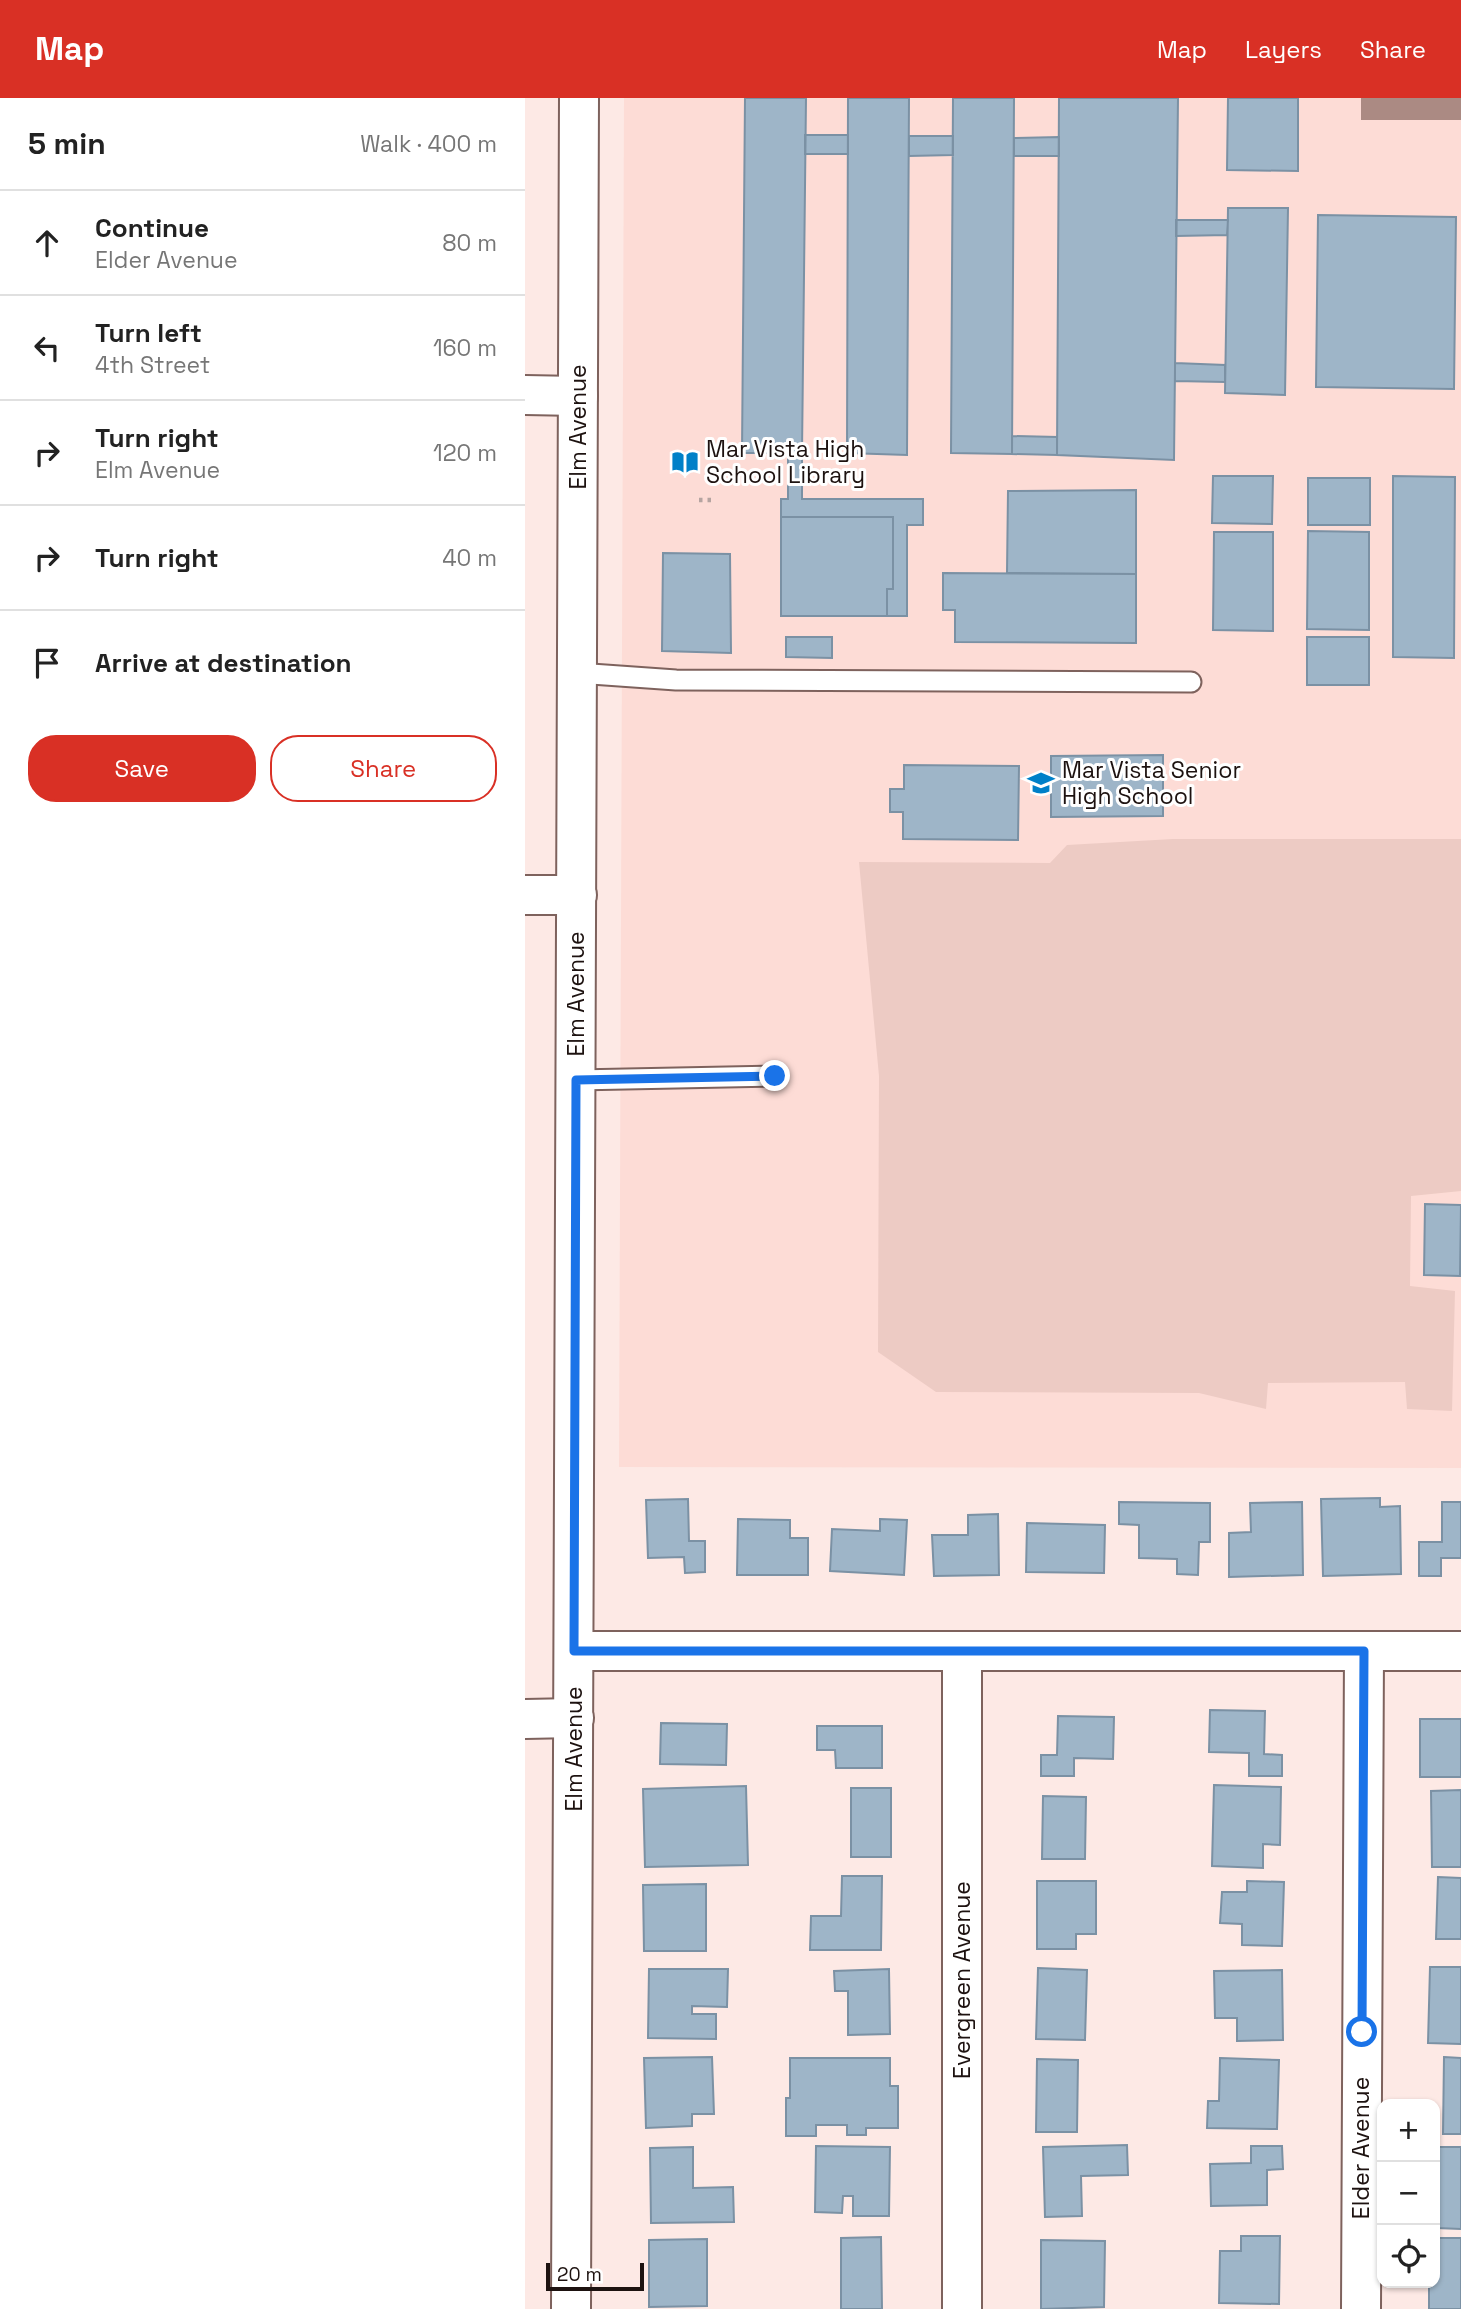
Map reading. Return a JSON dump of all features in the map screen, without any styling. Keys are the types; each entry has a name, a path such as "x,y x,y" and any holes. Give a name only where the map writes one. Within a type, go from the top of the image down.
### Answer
{"street":[{"name":"Elm Avenue","path":"571,2309 579,98"},
{"path":"525,396 578,396"},
{"path":"525,895 576,895"},
{"path":"574,1651 1461,1651"},
{"name":"Evergreen Avenue","path":"962,1651 962,2309"},
{"name":"Elder Avenue","path":"1361,2309 1364,1651"},
{"path":"525,1719 574,1718"}],"lane":[{"path":"577,673 676,680 1191,682"},
{"path":"576,1080 775,1076"}],"path":[{"path":"699,500 716,500"}],"shaded area":[{"name":"Mar Vista Senior High School","path":"624,98 1461,98 1461,1468 619,1467"},
{"path":"1361,98 1461,98 1461,120 1361,120"},
{"path":"1173,839 1461,839 1461,1191 1411,1196 1410,1286 1455,1291 1452,1411 1407,1409 1405,1382 1268,1383 1266,1409 1199,1393 936,1392 878,1352 879,1076 859,862 1050,863 1067,845"}],"building":[{"path":"745,98 806,98 802,453 742,453"},
{"path":"848,98 909,98 907,455 847,453"},
{"path":"953,98 1014,98 1012,454 951,453"},
{"path":"1059,98 1178,98 1174,460 1057,455"},
{"path":"1228,98 1298,98 1298,171 1227,170"},
{"path":"805,135 848,135 848,154 805,154"},
{"path":"909,136 953,136 953,155 909,156"},
{"path":"1059,137 1059,156 1014,156 1014,138"},
{"path":"1228,208 1288,208 1285,395 1225,393"},
{"path":"1318,215 1456,217 1454,389 1316,387"},
{"path":"1176,220 1228,220 1227,235 1176,236"},
{"path":"1175,363 1225,365 1225,382 1175,381"},
{"path":"1012,436 1057,437 1057,455 1012,454"},
{"path":"788,453 802,453 802,499 923,499 923,525 907,525 907,616 887,616 887,589 893,589 893,517 781,517 781,499 788,499"},
{"path":"1213,476 1273,476 1272,524 1212,523"},
{"path":"1393,476 1455,477 1454,658 1393,657"},
{"path":"1308,478 1370,478 1370,525 1308,525"},
{"path":"1136,490 1136,574 1007,573 1008,491"},
{"path":"781,517 893,517 893,589 887,589 887,616 781,616"},
{"path":"1308,531 1369,532 1369,630 1307,629"},
{"path":"1214,532 1273,532 1273,631 1213,630"},
{"path":"663,553 730,554 731,653 662,651"},
{"path":"943,573 1136,574 1136,643 955,642 955,610 943,610"},
{"path":"786,637 832,637 832,658 786,657"},
{"path":"1307,637 1369,637 1369,685 1307,685"},
{"path":"1163,755 1163,816 1051,817 1051,756"},
{"path":"904,765 1019,766 1018,840 903,839 903,812 890,812 890,789 904,789"},
{"path":"1425,1204 1461,1205 1460,1276 1424,1275"},
{"path":"1380,1498 1380,1507 1400,1506 1401,1574 1323,1576 1321,1499"},
{"path":"688,1499 689,1541 705,1541 705,1572 685,1573 684,1557 648,1558 646,1500"},
{"path":"1119,1502 1210,1503 1210,1542 1199,1542 1198,1575 1177,1574 1177,1559 1139,1558 1139,1525 1119,1524"},
{"path":"1302,1502 1303,1575 1229,1577 1229,1533 1251,1532 1250,1503"},
{"path":"1442,1502 1461,1502 1461,1558 1441,1558 1441,1576 1419,1576 1419,1542 1442,1542"},
{"path":"998,1514 999,1575 934,1576 932,1535 968,1535 968,1515"},
{"path":"738,1519 790,1520 790,1538 808,1538 808,1575 737,1575"},
{"path":"880,1519 907,1520 904,1575 830,1571 832,1529 880,1531"},
{"path":"1027,1523 1105,1525 1104,1573 1026,1572"},
{"path":"1210,1710 1265,1711 1264,1754 1282,1755 1282,1776 1249,1776 1249,1753 1209,1752"},
{"path":"1058,1716 1114,1717 1113,1759 1074,1758 1074,1776 1041,1776 1041,1755 1057,1755"},
{"path":"1420,1719 1461,1719 1461,1777 1420,1777"},
{"path":"661,1723 727,1724 726,1765 660,1764"},
{"path":"817,1726 882,1726 882,1768 836,1768 835,1750 817,1750"},
{"path":"1214,1785 1281,1787 1280,1845 1263,1844 1263,1868 1212,1866"},
{"path":"746,1786 748,1865 645,1867 643,1789"},
{"path":"851,1788 891,1788 891,1857 851,1857"},
{"path":"1461,1790 1461,1867 1432,1867 1431,1791"},
{"path":"1043,1796 1086,1797 1085,1859 1042,1859"},
{"path":"842,1876 882,1876 881,1950 810,1950 811,1916 841,1916"},
{"path":"1438,1877 1461,1878 1461,1939 1436,1939"},
{"path":"1037,1881 1096,1881 1096,1934 1076,1934 1076,1949 1037,1949"},
{"path":"1247,1881 1284,1882 1282,1946 1242,1945 1242,1924 1220,1923 1222,1892 1247,1892"},
{"path":"706,1884 706,1951 644,1951 643,1885"},
{"path":"1430,1967 1461,1967 1461,2044 1428,2043"},
{"path":"1038,1968 1087,1970 1085,2040 1036,2039"},
{"path":"649,1969 728,1969 727,2007 692,2006 692,2014 716,2014 716,2039 648,2038"},
{"path":"889,1969 890,2034 848,2035 848,1991 835,1991 834,1971"},
{"path":"1282,1970 1283,2040 1237,2041 1237,2018 1215,2018 1214,1971"},
{"path":"712,2057 714,2114 692,2114 692,2126 646,2128 644,2058"},
{"path":"1444,2057 1461,2058 1461,2134 1443,2134"},
{"path":"790,2058 890,2058 890,2086 898,2086 898,2128 866,2128 866,2135 847,2135 847,2125 816,2125 816,2136 786,2136"},
{"path":"1220,2058 1279,2060 1277,2129 1207,2128 1208,2101 1219,2101"},
{"path":"1037,2059 1078,2060 1077,2132 1036,2132"},
{"path":"1127,2145 1128,2175 1081,2176 1082,2216 1045,2217 1043,2147"},
{"path":"816,2146 890,2147 889,2216 853,2216 853,2196 843,2196 842,2213 815,2212"},
{"path":"1251,2146 1282,2146 1283,2169 1267,2170 1267,2205 1211,2206 1210,2164 1251,2163"},
{"path":"693,2147 693,2188 733,2187 734,2222 651,2223 650,2148"},
{"path":"1440,2147 1461,2147 1461,2229 1440,2228"},
{"path":"1241,2236 1280,2236 1279,2304 1219,2303 1220,2251 1241,2251"},
{"path":"881,2237 882,2309 841,2309 841,2238"},
{"path":"1440,2238 1461,2238 1461,2309 1429,2309 1429,2288 1440,2288"},
{"path":"707,2239 707,2306 649,2307 649,2240"},
{"path":"1041,2240 1105,2241 1104,2307 1041,2309"}],"place":[{"name":"Mar Vista High School Library","path":"685,462"},
{"name":"Mar Vista Senior High School","path":"1041,783"}],"route":[{"path":"775,1076 576,1080 574,1651 1364,1651 1362,2032"}]}
